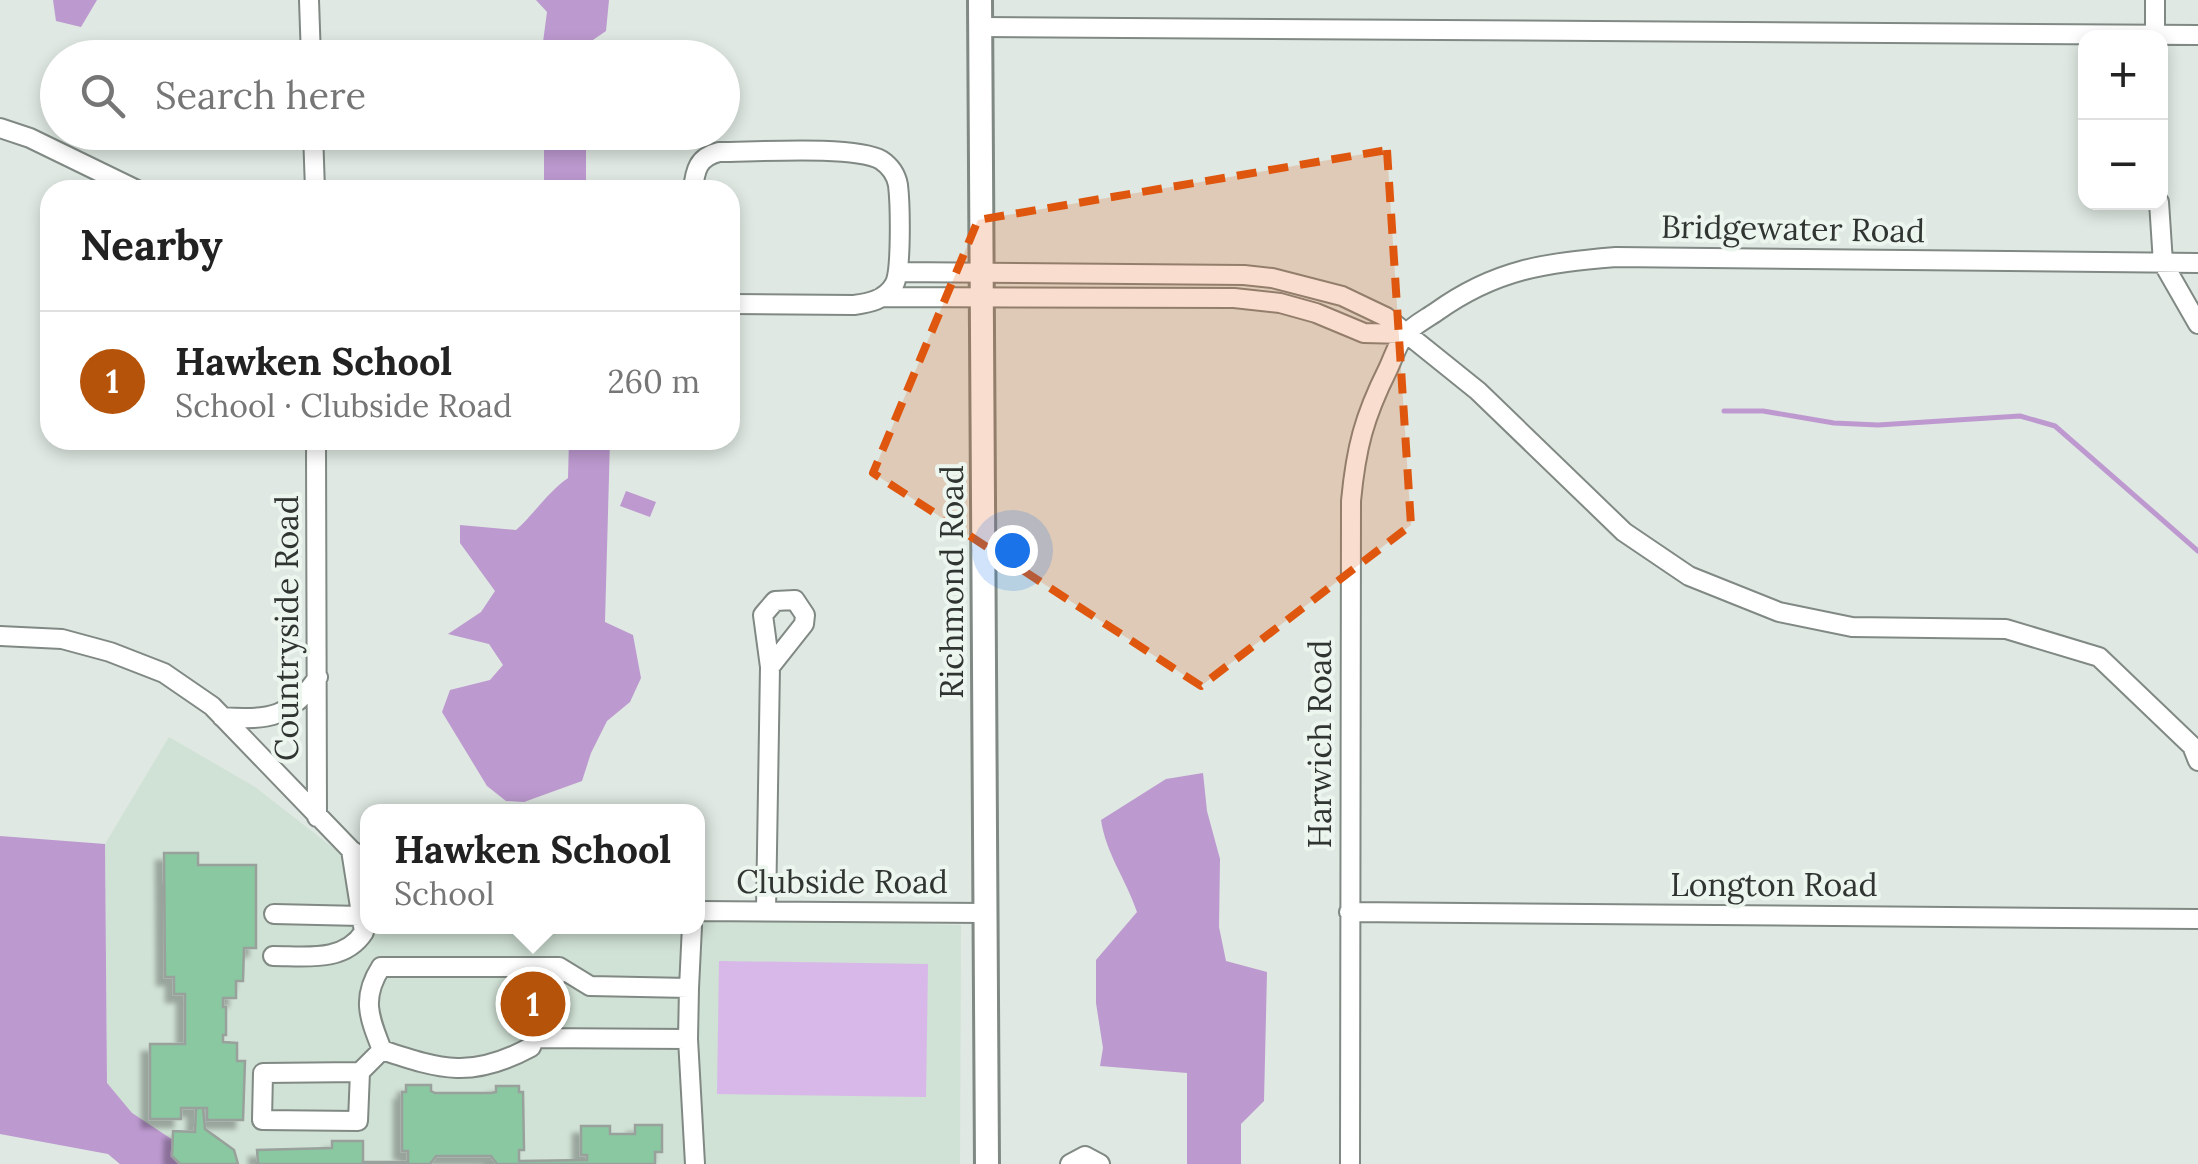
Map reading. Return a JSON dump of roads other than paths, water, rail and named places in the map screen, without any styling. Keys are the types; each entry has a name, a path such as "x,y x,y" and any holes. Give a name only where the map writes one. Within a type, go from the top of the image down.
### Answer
{"main road":[{"name":"Richmond Road","path":"980,0 987,1164"}],"street":[{"path":"310,0 311,40"},
{"path":"2155,0 2155,30"},
{"path":"980,27 2078,35"},
{"path":"2168,36 2198,36"},
{"path":"0,128 40,143"},
{"path":"55,150 116,180"},
{"path":"314,150 315,180"},
{"path":"695,180 704,157 719,152 871,156 890,168 898,184 898,272 893,287 882,297"},
{"path":"2160,210 2163,264 2198,324"},
{"name":"Bridgewater Road","path":"1405,334 1448,303 1494,279 1524,268 1567,261 1616,257 2198,264"},
{"path":"898,272 982,284 1234,298 1280,304 1364,333 1405,334 1478,391 1624,532 1689,576 1779,612 1852,627 2006,629 2098,657 2192,746 2198,761"},
{"path":"740,304 854,305 882,297 982,284"},
{"name":"Harwich Road","path":"1350,1164 1351,502 1355,460 1366,414 1405,334"},
{"name":"Countryside Road","path":"316,450 317,816"},
{"path":"0,636 62,639 164,673 222,717 360,856"},
{"path":"766,911 770,668"},
{"path":"222,717 253,720 282,713 307,694 318,677"},
{"path":"351,850 360,909"},
{"name":"Clubside Road","path":"705,911 986,913"},
{"name":"Longton Road","path":"1348,912 2198,919"},
{"path":"274,914 360,916"},
{"path":"273,956 332,956 361,938 361,934"},
{"path":"692,934 688,1039 695,1164"},
{"path":"559,968 530,1048 501,1064 459,1069 433,1067 382,1050 370,1020 368,987 381,967 559,968 590,986 689,988"},
{"path":"534,1038 688,1039"},
{"path":"360,1072 263,1073 262,1120 358,1121 360,1072 382,1050"},
{"path":"1070,1164 1085,1156 1100,1164"}],"waterway":[{"path":"1724,411 1763,411 1834,423 1878,425 2020,416 2055,426 2198,551"}],"place":[{"name":"Hawken School","path":"533,1004"}]}
